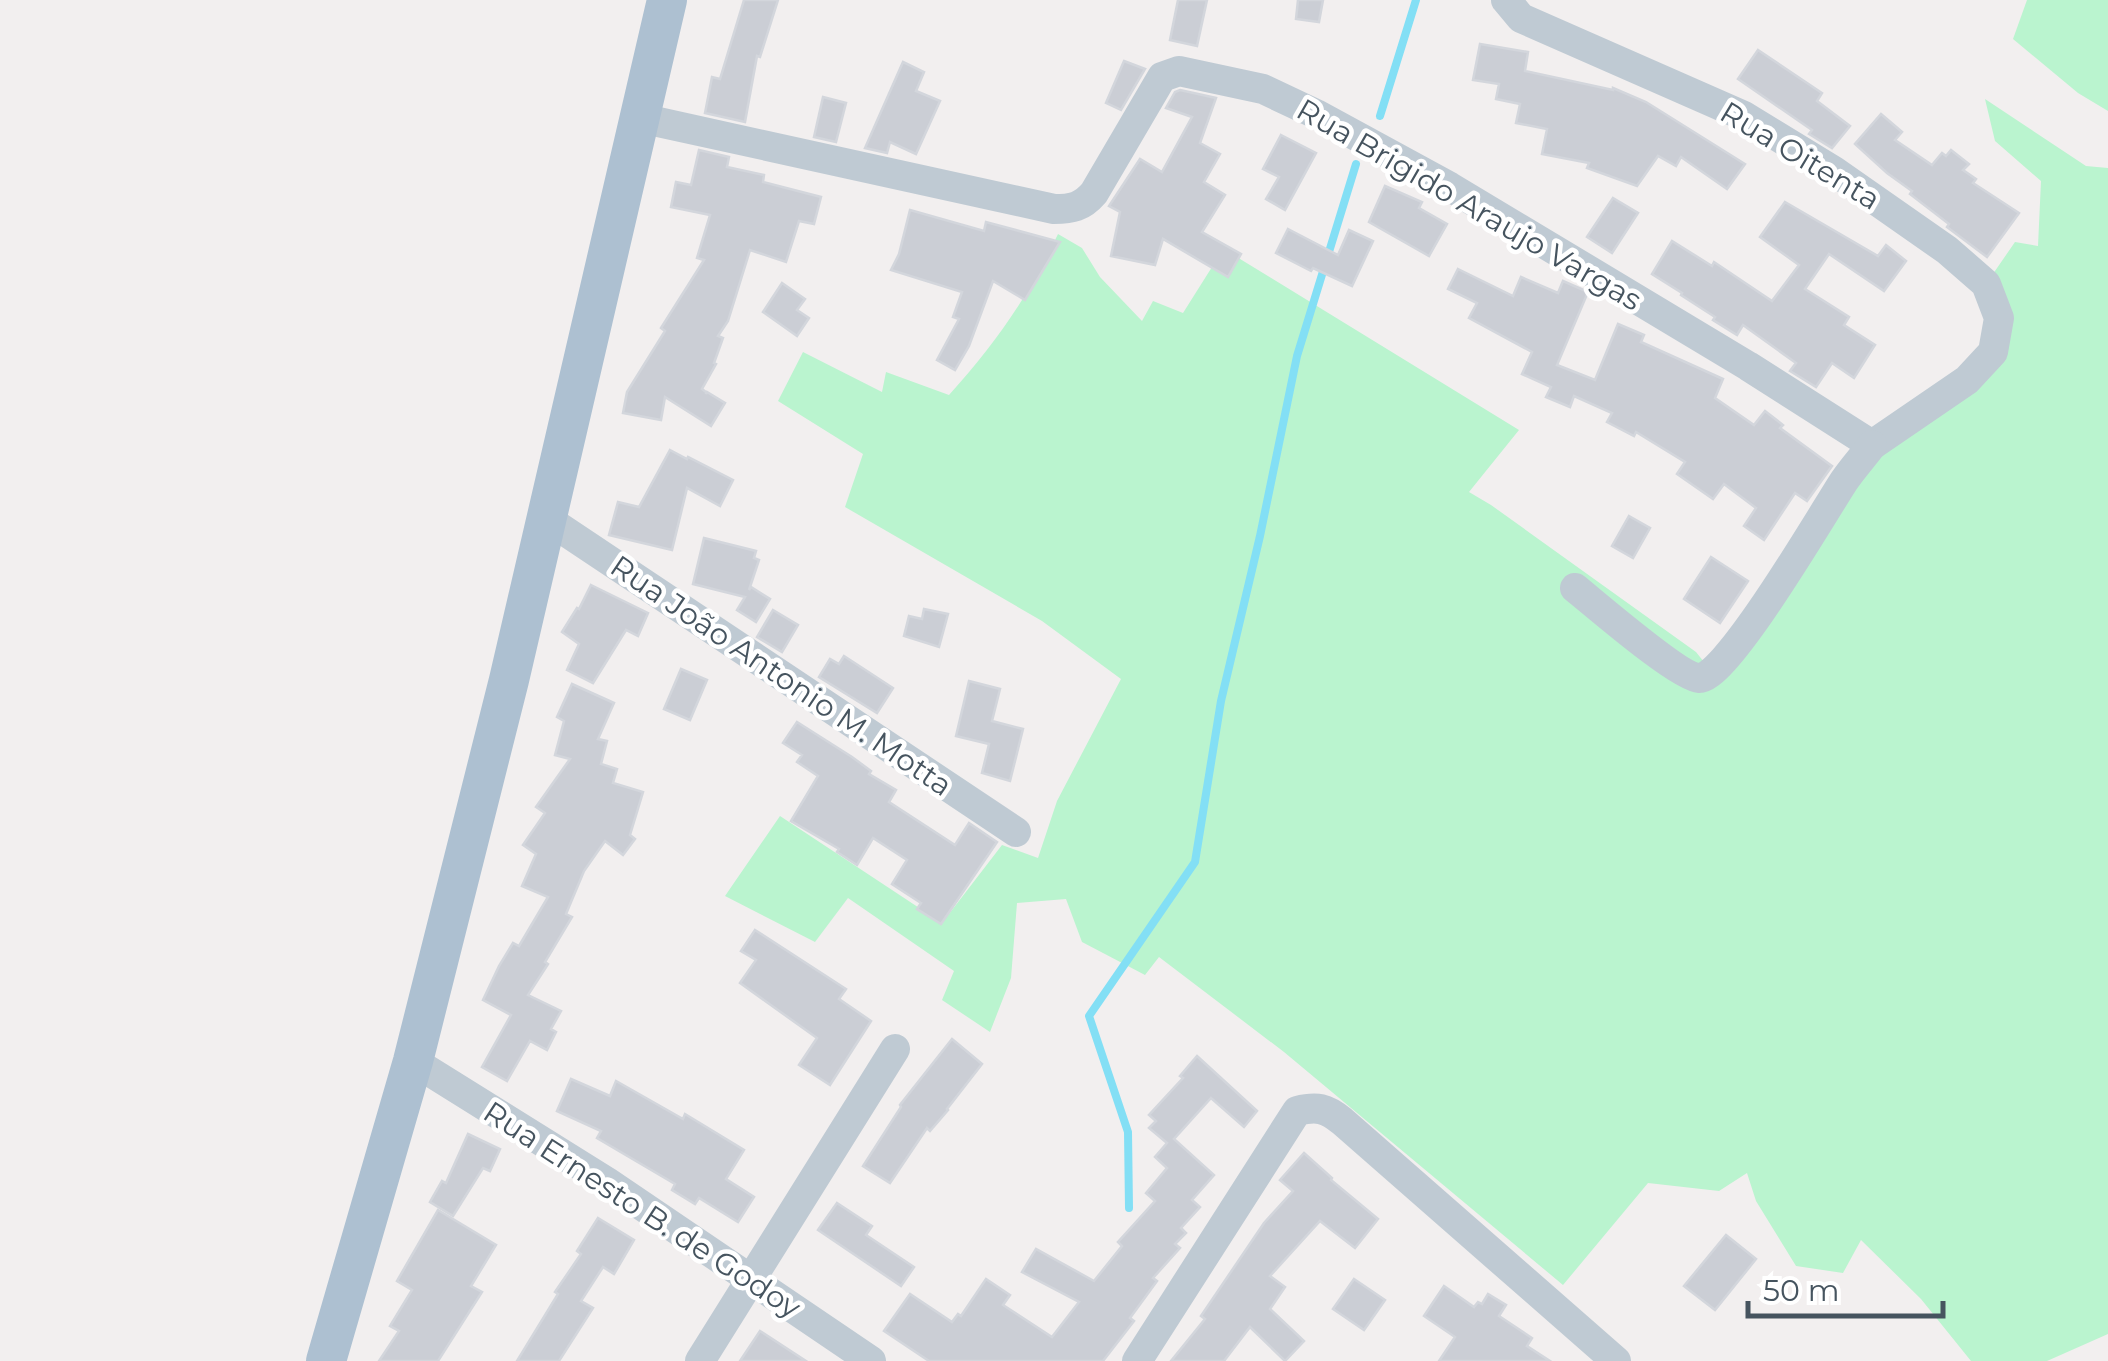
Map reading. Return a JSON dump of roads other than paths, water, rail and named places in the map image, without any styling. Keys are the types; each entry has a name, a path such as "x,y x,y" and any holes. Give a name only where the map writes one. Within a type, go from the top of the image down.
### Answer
{"main road":[{"path":"326,1361 413,1061 509,680 667,0"}],"street":[{"name":"Rua Oitenta","path":"1506,0 1521,18 1744,116 1834,171 1960,260 1986,284 2000,318 1994,352 1967,380 1872,445"},
{"name":"Rua Brigido Araujo Vargas","path":"640,118 1054,209 1074,209 1094,193 1162,77 1179,71 1263,89 1450,187 1872,445"},
{"path":"1574,588 1689,675 1706,677 1754,621 1872,445"},
{"name":"Rua João Antonio M. Motta","path":"547,519 1016,832"},
{"path":"700,1361 895,1049"},
{"name":"Rua Ernesto B. de Godoy","path":"413,1061 606,1182 871,1361"},
{"path":"1137,1361 1297,1111 1314,1106 1342,1120 1616,1361"}],"waterway":[{"path":"1380,116 1416,0"},
{"path":"1129,1208 1128,1132 1089,1016 1195,862 1221,701 1297,356 1356,164"}]}
